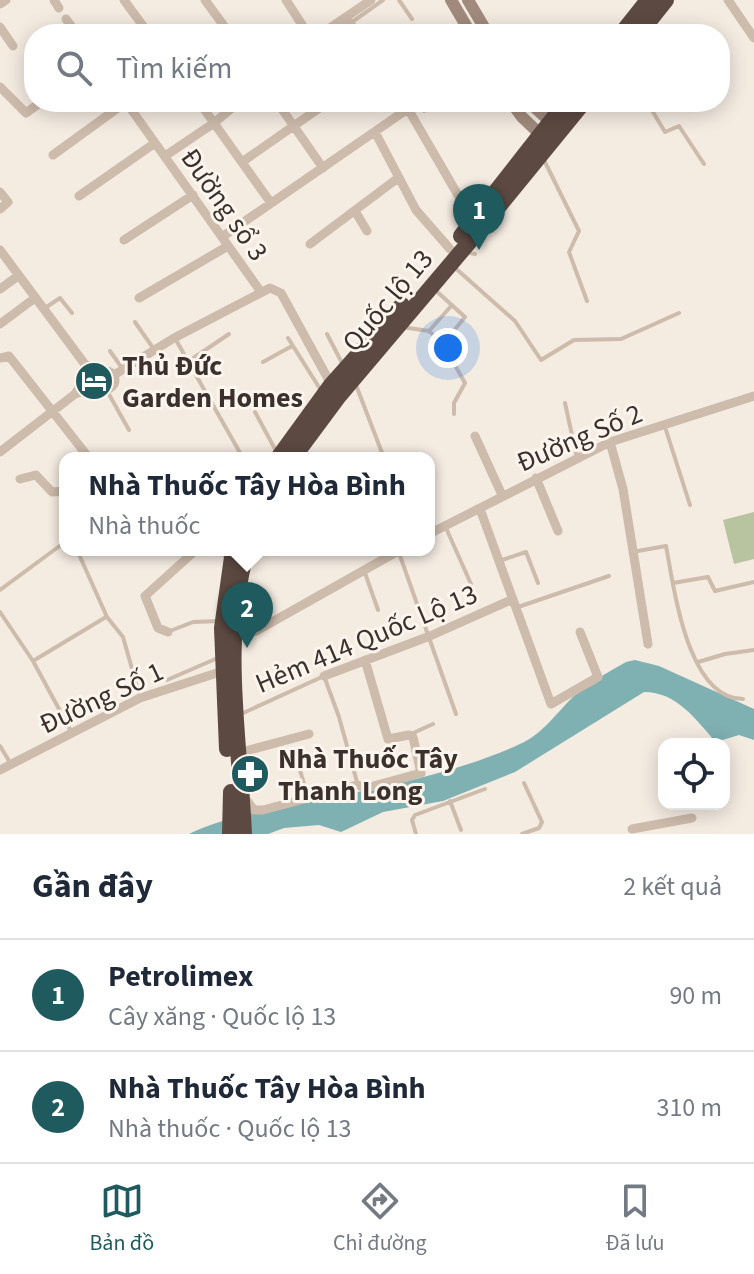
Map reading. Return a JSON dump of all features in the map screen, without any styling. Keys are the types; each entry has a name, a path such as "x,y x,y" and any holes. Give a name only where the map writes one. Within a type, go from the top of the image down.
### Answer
{"highway":[{"path":"629,24 648,0"},
{"path":"647,24 666,0"},
{"name":"Quốc lộ 13","path":"549,137 561,112"},
{"name":"Quốc lộ 13","path":"294,452 331,392 398,327 460,255 549,137 574,112"},
{"name":"Quốc lộ 13","path":"350,374 460,255"},
{"name":"Quốc lộ 13","path":"294,452 331,392"},
{"path":"231,556 222,620 223,664 236,792"},
{"path":"232,556 237,834"}],"street":[{"path":"0,4 6,0"},
{"path":"124,0 142,24"},
{"path":"205,0 223,24"},
{"path":"286,0 302,24"},
{"path":"335,24 369,0"},
{"path":"451,0 465,24"},
{"path":"468,0 482,24"},
{"path":"728,0 754,38"},
{"path":"66,19 70,24"},
{"path":"0,27 13,46"},
{"path":"0,87 24,111"},
{"path":"53,155 112,112"},
{"name":"Đường sổ 3","path":"133,112 261,292"},
{"path":"206,112 271,203"},
{"path":"165,156 227,112"},
{"path":"284,112 323,168"},
{"path":"242,162 313,112"},
{"path":"139,298 225,241 271,203 409,112"},
{"path":"412,112 477,233"},
{"path":"518,112 549,137"},
{"path":"535,112 549,137"},
{"path":"375,132 416,210 460,255"},
{"path":"79,196 155,143"},
{"path":"310,244 398,178"},
{"path":"0,192 8,202 0,209"},
{"path":"124,240 193,195"},
{"path":"355,211 367,231"},
{"path":"0,250 100,382"},
{"path":"0,289 18,276"},
{"name":"Đường sổ 3","path":"118,372 174,338 270,288 281,293 331,392"},
{"path":"0,324 35,298"},
{"path":"0,358 9,356 84,452"},
{"path":"0,452 75,394 100,382 115,382 118,372 106,371 100,382"},
{"name":"Đường Số 2","path":"435,531 610,442 754,396"},
{"path":"475,436 502,495"},
{"path":"610,442 623,489 648,644"},
{"path":"20,479 36,475 52,492 59,491"},
{"path":"536,478 558,531"},
{"path":"480,509 551,704 598,677 580,632"},
{"path":"168,632 158,628 145,596 189,556"},
{"path":"235,634 256,631 388,556"},
{"name":"Hẻm 414 Quốc Lộ 13","path":"324,676 514,604"},
{"path":"236,792 254,810 357,785 366,788 421,773 413,737 388,739 365,660"},
{"name":"Đường Số 1","path":"0,770 140,698 223,664"},
{"path":"238,753 309,734"},
{"path":"631,828 692,818"}],"lane":[{"path":"350,23 383,0"},
{"path":"399,0 412,19"},
{"path":"653,112 665,132 679,126 704,164"},
{"path":"549,137 579,231 569,252 587,301"},
{"path":"460,255 515,321 541,360 574,340 621,339 679,313"},
{"path":"432,287 465,317 443,344"},
{"path":"43,309 60,298 72,313"},
{"path":"429,331 452,305"},
{"path":"135,322 155,350"},
{"path":"398,327 429,331 443,344 465,383 454,403 454,414"},
{"path":"189,361 229,334"},
{"path":"327,334 350,374 382,452"},
{"path":"174,338 240,452"},
{"path":"288,338 331,392"},
{"path":"263,362 292,346"},
{"path":"110,351 118,372"},
{"path":"100,382 129,430"},
{"path":"565,403 577,460"},
{"path":"255,412 289,452"},
{"path":"664,425 690,505"},
{"path":"445,526 471,584"},
{"path":"0,590 59,546"},
{"path":"632,552 666,546 681,625 697,662 721,692 731,699 743,699"},
{"path":"499,561 526,552 538,583"},
{"path":"80,556 107,617 123,637 140,698"},
{"path":"397,556 430,636 456,714"},
{"path":"364,570 378,610"},
{"path":"514,604 609,576"},
{"path":"673,583 708,577 715,591 754,582"},
{"path":"0,612 33,661 72,733"},
{"path":"33,661 107,617"},
{"path":"168,632 193,622 222,620"},
{"path":"697,662 754,650"},
{"path":"167,680 223,664"},
{"path":"324,676 339,717 357,785"},
{"name":"Hẻm 414 Quốc Lộ 13","path":"237,716 324,676"},
{"path":"409,735 433,724"},
{"path":"0,746 11,764"},
{"path":"299,767 308,799"},
{"path":"522,834 542,825 524,783"},
{"path":"416,834 412,820 415,815 485,789"},
{"path":"450,801 461,830"}],"green space":[{"path":"754,512 754,559 734,564 723,520"}],"water":[{"path":"635,660 659,666 754,709 754,740 739,735 712,738 676,702 656,693 644,692 515,772 443,801 383,812 341,832 319,825 284,828 268,834 189,834 243,815 407,781 499,753 536,735 586,686 626,662"}],"place":[{"name":"Petrolimex","path":"479,250"},
{"name":"Thủ Đức Garden Homes","path":"94,381"},
{"name":"Nhà Thuốc Tây Hòa Bình","path":"247,648"},
{"name":"Nhà Thuốc Tây Thanh Long","path":"250,774"}]}
